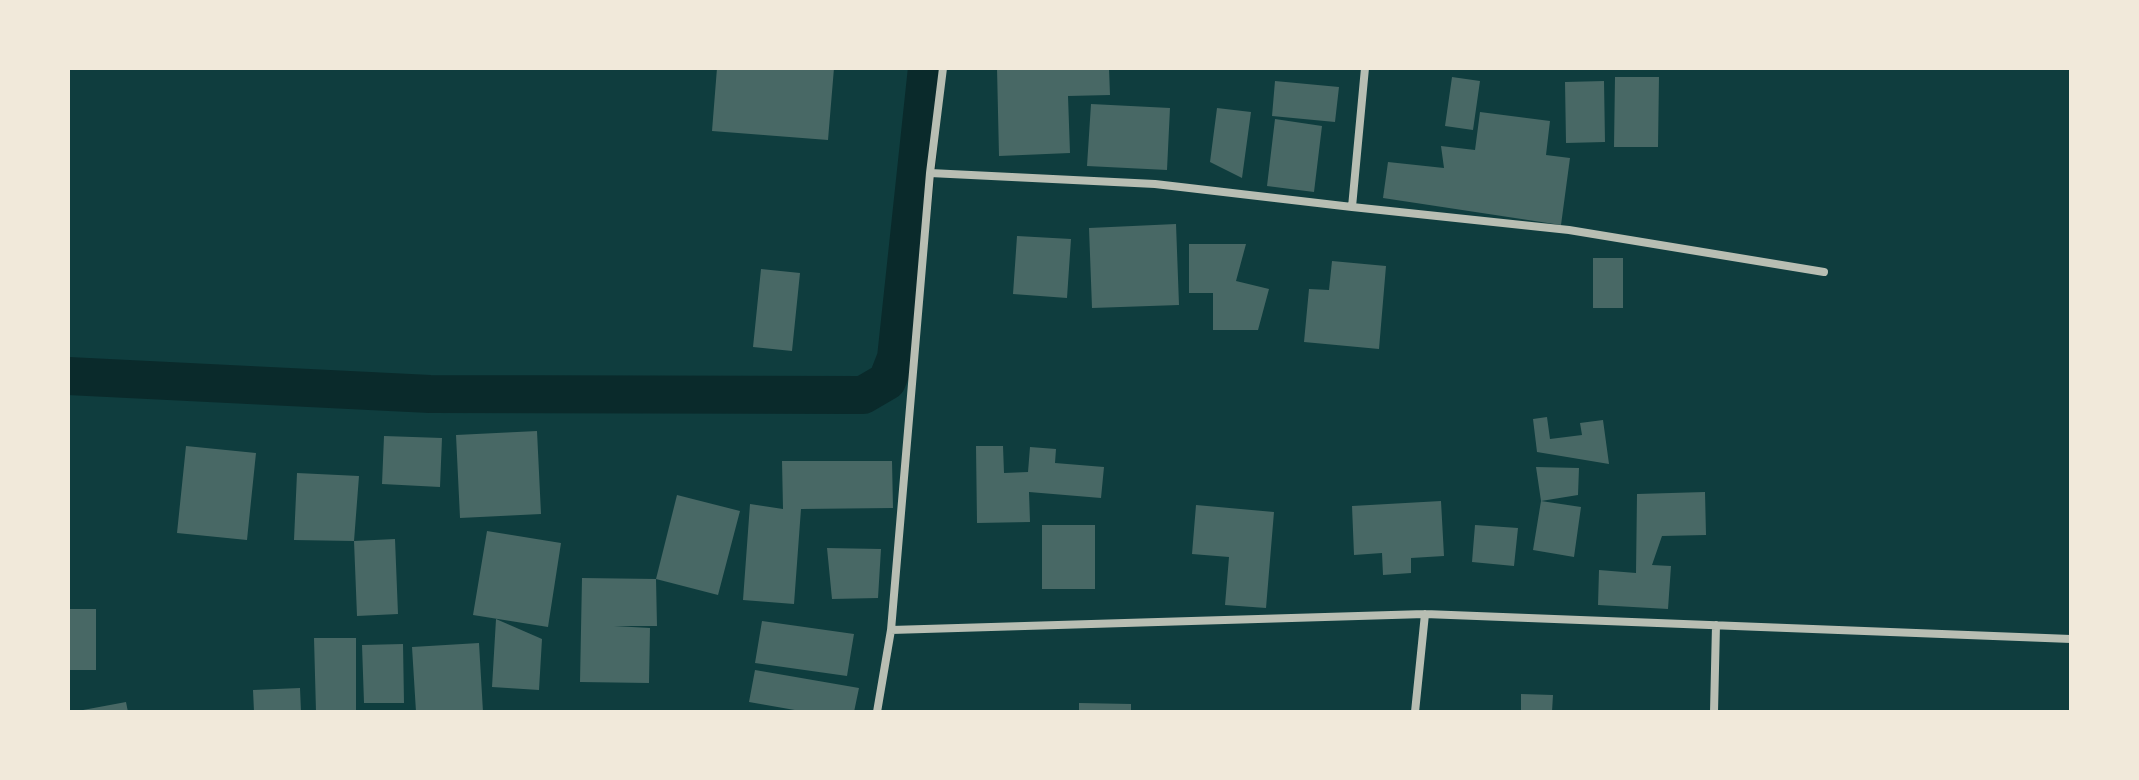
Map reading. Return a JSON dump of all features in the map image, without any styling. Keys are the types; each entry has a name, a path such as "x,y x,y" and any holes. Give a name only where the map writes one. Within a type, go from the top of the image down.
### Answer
{"street":[{"path":"877,712 891,630 930,173 943,68"},
{"path":"1352,207 1365,68"},
{"path":"930,173 1155,184 1569,230 1824,272"},
{"path":"891,630 1425,614 2071,639"},
{"path":"1415,712 1425,614"},
{"path":"1714,712 1716,625"}],"building":[{"path":"717,68 834,68 828,140 712,131"},
{"path":"997,68 1109,68 1110,95 1068,96 1070,153 999,156"},
{"path":"1452,77 1480,81 1473,130 1445,126"},
{"path":"1615,77 1659,77 1658,147 1614,147"},
{"path":"1275,81 1339,87 1335,122 1272,116"},
{"path":"1604,81 1605,142 1566,143 1565,82"},
{"path":"1091,104 1170,108 1167,170 1087,166"},
{"path":"1217,108 1251,112 1242,178 1210,162"},
{"path":"1480,112 1550,121 1546,155 1570,158 1561,225 1383,198 1388,162 1444,168 1441,146 1475,150"},
{"path":"1275,119 1322,126 1314,192 1267,186"},
{"path":"1176,224 1179,305 1092,308 1089,228"},
{"path":"1017,236 1071,239 1067,298 1013,294"},
{"path":"1189,244 1246,244 1236,281 1269,289 1258,330 1213,330 1213,293 1189,293"},
{"path":"1593,258 1623,258 1623,308 1593,308"},
{"path":"1332,261 1386,266 1379,349 1304,342 1309,289 1329,290"},
{"path":"761,269 800,273 792,351 753,347"},
{"path":"1547,417 1550,439 1582,435 1580,423 1603,420 1609,464 1537,452 1533,419"},
{"path":"537,431 541,514 460,518 456,435"},
{"path":"384,436 442,438 440,487 382,484"},
{"path":"186,446 256,453 247,540 177,533"},
{"path":"976,446 1003,446 1004,473 1028,472 1030,447 1056,449 1055,463 1104,467 1101,498 1029,492 1030,522 977,523"},
{"path":"782,461 892,461 893,508 801,509 794,604 743,600 750,504 783,509"},
{"path":"1536,467 1579,468 1578,495 1541,501"},
{"path":"297,473 359,476 354,541 294,540"},
{"path":"1705,492 1706,535 1662,536 1652,565 1671,566 1668,609 1598,605 1599,570 1636,573 1637,494"},
{"path":"677,495 740,511 718,595 656,579"},
{"path":"1441,501 1444,556 1411,558 1411,573 1383,575 1382,553 1354,555 1352,506"},
{"path":"1541,501 1581,507 1574,557 1533,550"},
{"path":"1196,505 1274,512 1266,608 1225,605 1229,557 1192,554"},
{"path":"1042,525 1095,525 1095,589 1042,589"},
{"path":"1475,525 1518,528 1514,566 1472,562"},
{"path":"487,531 561,543 548,627 473,615"},
{"path":"395,539 398,614 357,616 354,541"},
{"path":"827,548 881,549 878,598 832,599"},
{"path":"582,578 656,579 657,626 614,626 650,628 649,683 580,682"},
{"path":"68,609 96,609 96,670 68,670"},
{"path":"496,619 542,639 539,690 492,687"},
{"path":"762,621 854,634 847,676 755,663"},
{"path":"314,638 356,638 356,712 316,712"},
{"path":"479,643 483,712 416,712 412,647"},
{"path":"403,644 404,703 364,703 362,645"},
{"path":"755,670 859,688 854,712 806,712 749,702"},
{"path":"300,688 301,712 254,712 253,690"},
{"path":"1521,694 1553,695 1552,712 1521,712"},
{"path":"126,702 128,712 83,712 83,710"},
{"path":"1079,703 1131,704 1131,712 1079,712"}],"waterway":[{"path":"68,376 430,394 863,395 887,381 896,358 927,68"}]}
